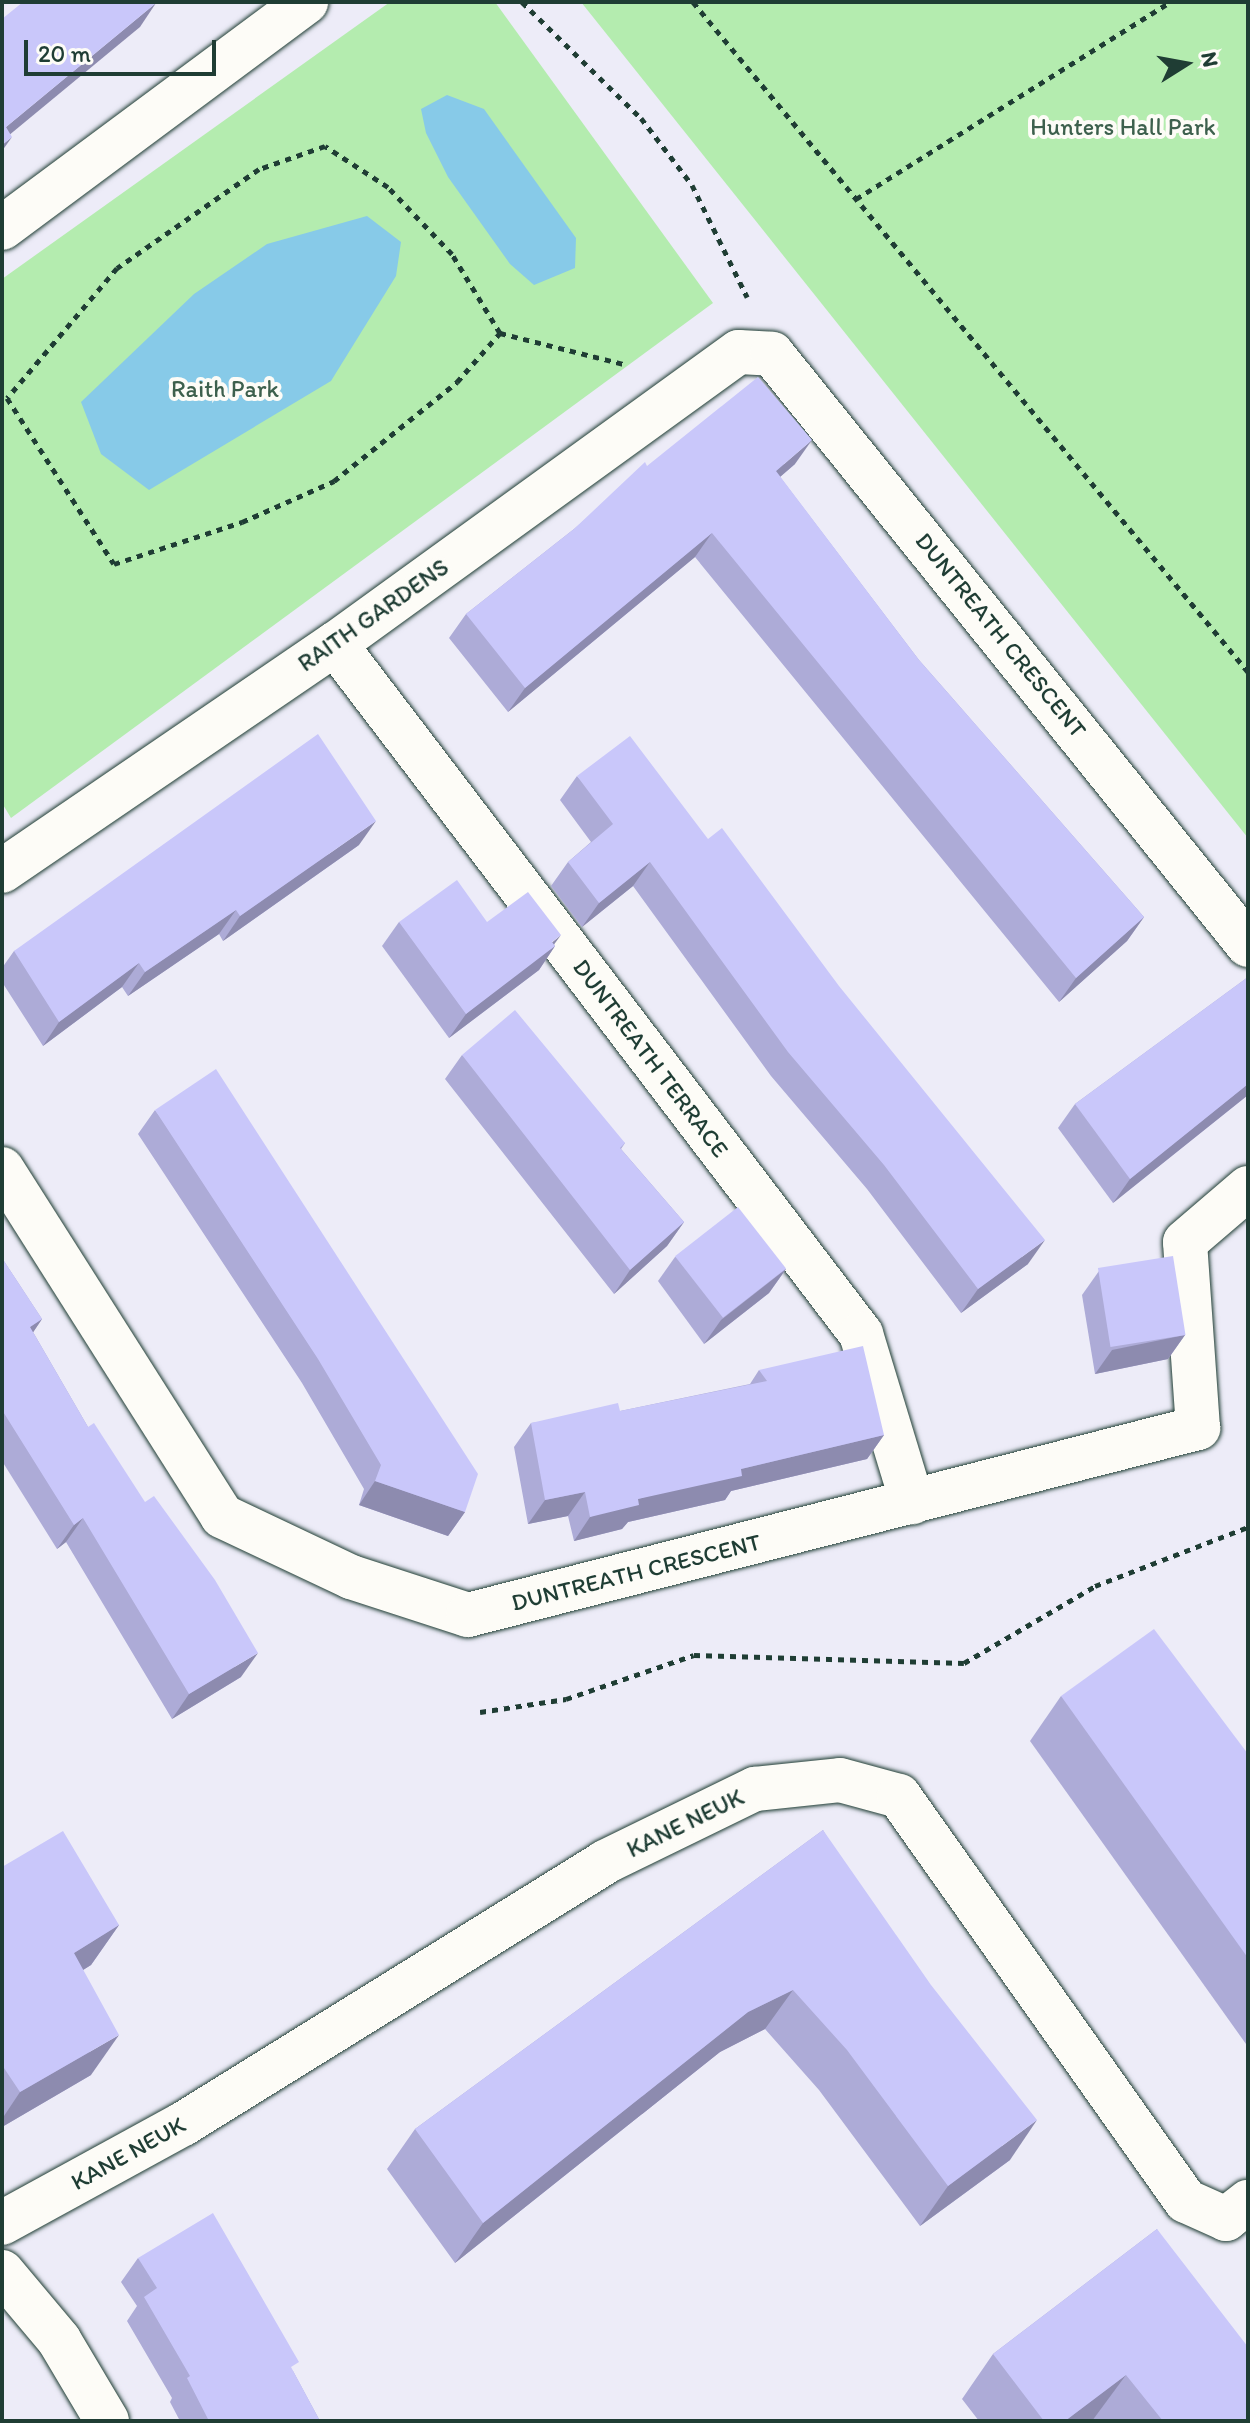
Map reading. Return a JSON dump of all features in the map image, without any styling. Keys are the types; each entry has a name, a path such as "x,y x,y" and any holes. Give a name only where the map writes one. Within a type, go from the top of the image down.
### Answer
{"street":[{"path":"2,228 306,2"},
{"name":"RAITH GARDENS","path":"2,871 335,644 698,383 756,353"},
{"name":"DUNTREATH CRESCENT","path":"756,353 1248,945"},
{"name":"DUNTREATH TERRACE","path":"335,644 861,1334 912,1502"},
{"name":"DUNTREATH CRESCENT","path":"2,1169 222,1516 351,1577 468,1615 1198,1428 1185,1242 1248,1188"},
{"name":"KANE NEUK","path":"2,2223 183,2124 605,1862 755,1789 840,1780 899,1796 1186,2201 1226,2219 1248,2202"},
{"path":"2,2272 59,2340 107,2421"}],"path":[{"path":"522,2 641,118 692,185 756,353"},
{"path":"693,2 1248,672"},
{"path":"856,199 1170,2"},
{"path":"500,333 457,382 334,481 242,522 114,564 7,398 117,268 259,169 325,146 388,187 452,254 500,333 698,383"},
{"path":"480,1712 566,1699 694,1655 964,1663 1095,1586 1248,1527"}],"green space":[{"name":"Raith Park","path":"390,2 495,2 713,303 11,818 2,803 2,279"},
{"name":"Hunters Hall Park","path":"581,2 1248,2 1248,838"}],"water":[{"path":"447,95 484,109 576,238 575,268 534,285 510,264 448,177 426,133 421,109"},
{"path":"367,216 401,242 396,276 331,381 149,490 101,454 81,402 194,294 267,244"}],"building":[{"path":"23,2 156,3 6,127 12,137 2,145 2,19"},
{"path":"758,377 812,440 776,471 919,660 1144,917 1076,978 712,533 525,688 466,614 574,529 645,462 647,466"},
{"path":"318,734 376,821 240,916 236,910 145,972 139,963 59,1022 14,951"},
{"path":"630,736 708,839 722,828 839,986 1045,1240 978,1289 884,1165 788,1052 650,862 599,903 568,862 613,824 577,776"},
{"path":"457,880 487,922 528,892 561,935 552,942 555,946 466,1014 399,922"},
{"path":"1248,977 1248,1084 1130,1179 1075,1104"},
{"path":"515,1010 625,1143 620,1148 684,1222 630,1270 462,1055"},
{"path":"216,1069 478,1474 465,1512 375,1481 381,1465 318,1359 155,1110"},
{"path":"738,1207 786,1268 723,1318 675,1256"},
{"path":"1173,1256 1186,1335 1110,1347 1098,1268"},
{"path":"2,1258 42,1319 30,1327 88,1427 94,1423 145,1502 154,1496 215,1580 258,1653 189,1694 83,1518 74,1525 2,1410"},
{"path":"863,1346 884,1435 741,1469 742,1476 638,1499 639,1505 590,1517 585,1492 545,1500 531,1423 618,1403 620,1411 767,1381 759,1370"},
{"path":"1154,1629 1248,1754 1248,1958 1061,1696"},
{"path":"823,1830 931,1985 1037,2120 948,2186 847,2050 793,1990 748,2012 483,2223 415,2129"},
{"path":"63,1831 119,1925 74,1953 119,2035 20,2092 2,2065 2,1867"},
{"path":"213,2213 299,2362 291,2367 320,2421 209,2421 187,2378 190,2376 144,2297 157,2288 138,2258"},
{"path":"1157,2229 1248,2347 1248,2421 1163,2421 1126,2375 1065,2421 1044,2421 993,2354"}]}
